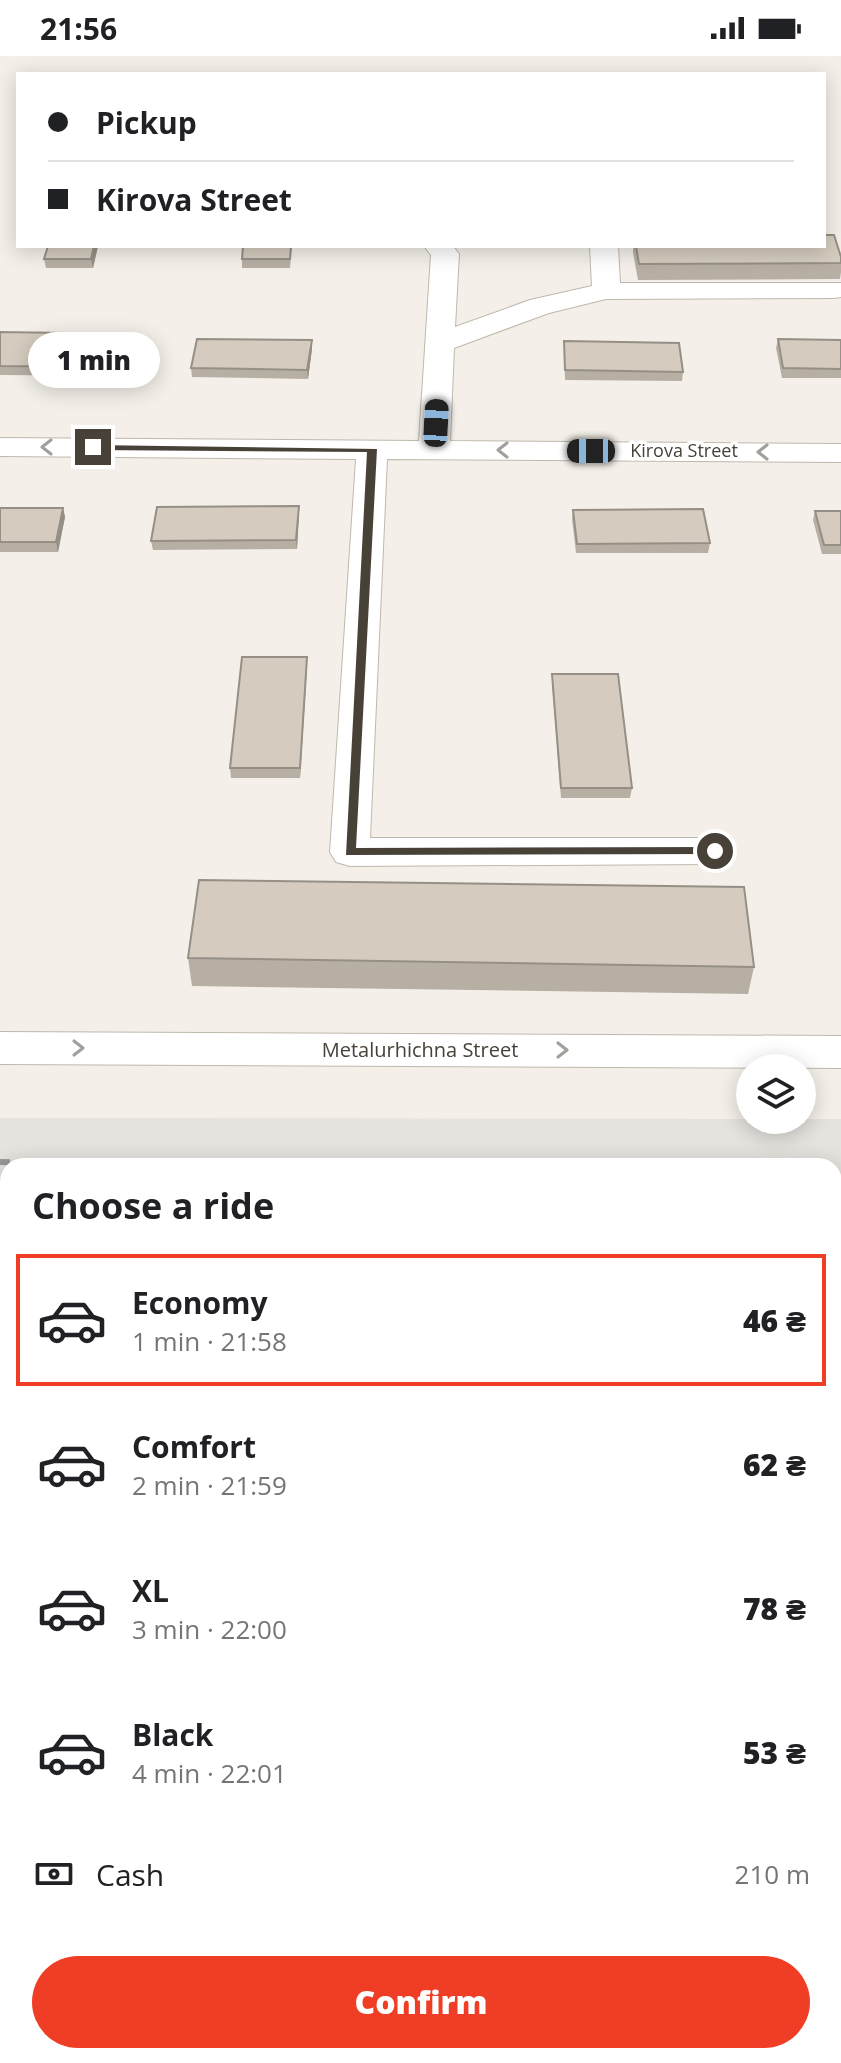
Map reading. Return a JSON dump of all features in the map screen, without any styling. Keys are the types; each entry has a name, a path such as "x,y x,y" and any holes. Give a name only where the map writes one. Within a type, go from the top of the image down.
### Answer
{"street":[{"path":"434,450 445,254 440,248"},
{"path":"604,248 606,291"},
{"path":"440,343 540,306 606,291 834,290"},
{"name":"Kirova Street","path":"0,447 841,453"},
{"path":"372,449 350,852 715,851"},
{"name":"Metalurhichna Street","path":"0,1048 841,1052"}],"shaded area":[{"path":"0,1118 736,1119 736,1134 816,1134 816,1119 841,1119 841,1158 0,1158"}],"building":[{"path":"826,235 834,235 841,257 841,263 639,264 636,248 826,248"},
{"path":"47,248 94,248 91,259 44,259"},
{"path":"243,248 291,248 290,259 242,259"},
{"path":"0,332 132,334 123,367 0,366"},
{"path":"197,339 312,340 307,370 191,368"},
{"path":"778,339 841,340 841,369 783,368"},
{"path":"564,341 679,343 683,372 565,370"},
{"path":"299,506 296,540 151,541 157,507"},
{"path":"0,508 63,508 56,542 0,542"},
{"path":"703,509 710,543 577,544 573,510"},
{"path":"815,511 841,511 841,545 824,545"},
{"path":"242,657 307,657 300,768 230,768"},
{"path":"552,674 618,674 632,788 561,788"},
{"path":"199,880 744,887 754,967 188,958"}],"route":[{"path":"93,447 372,449 350,852 715,851"}]}
